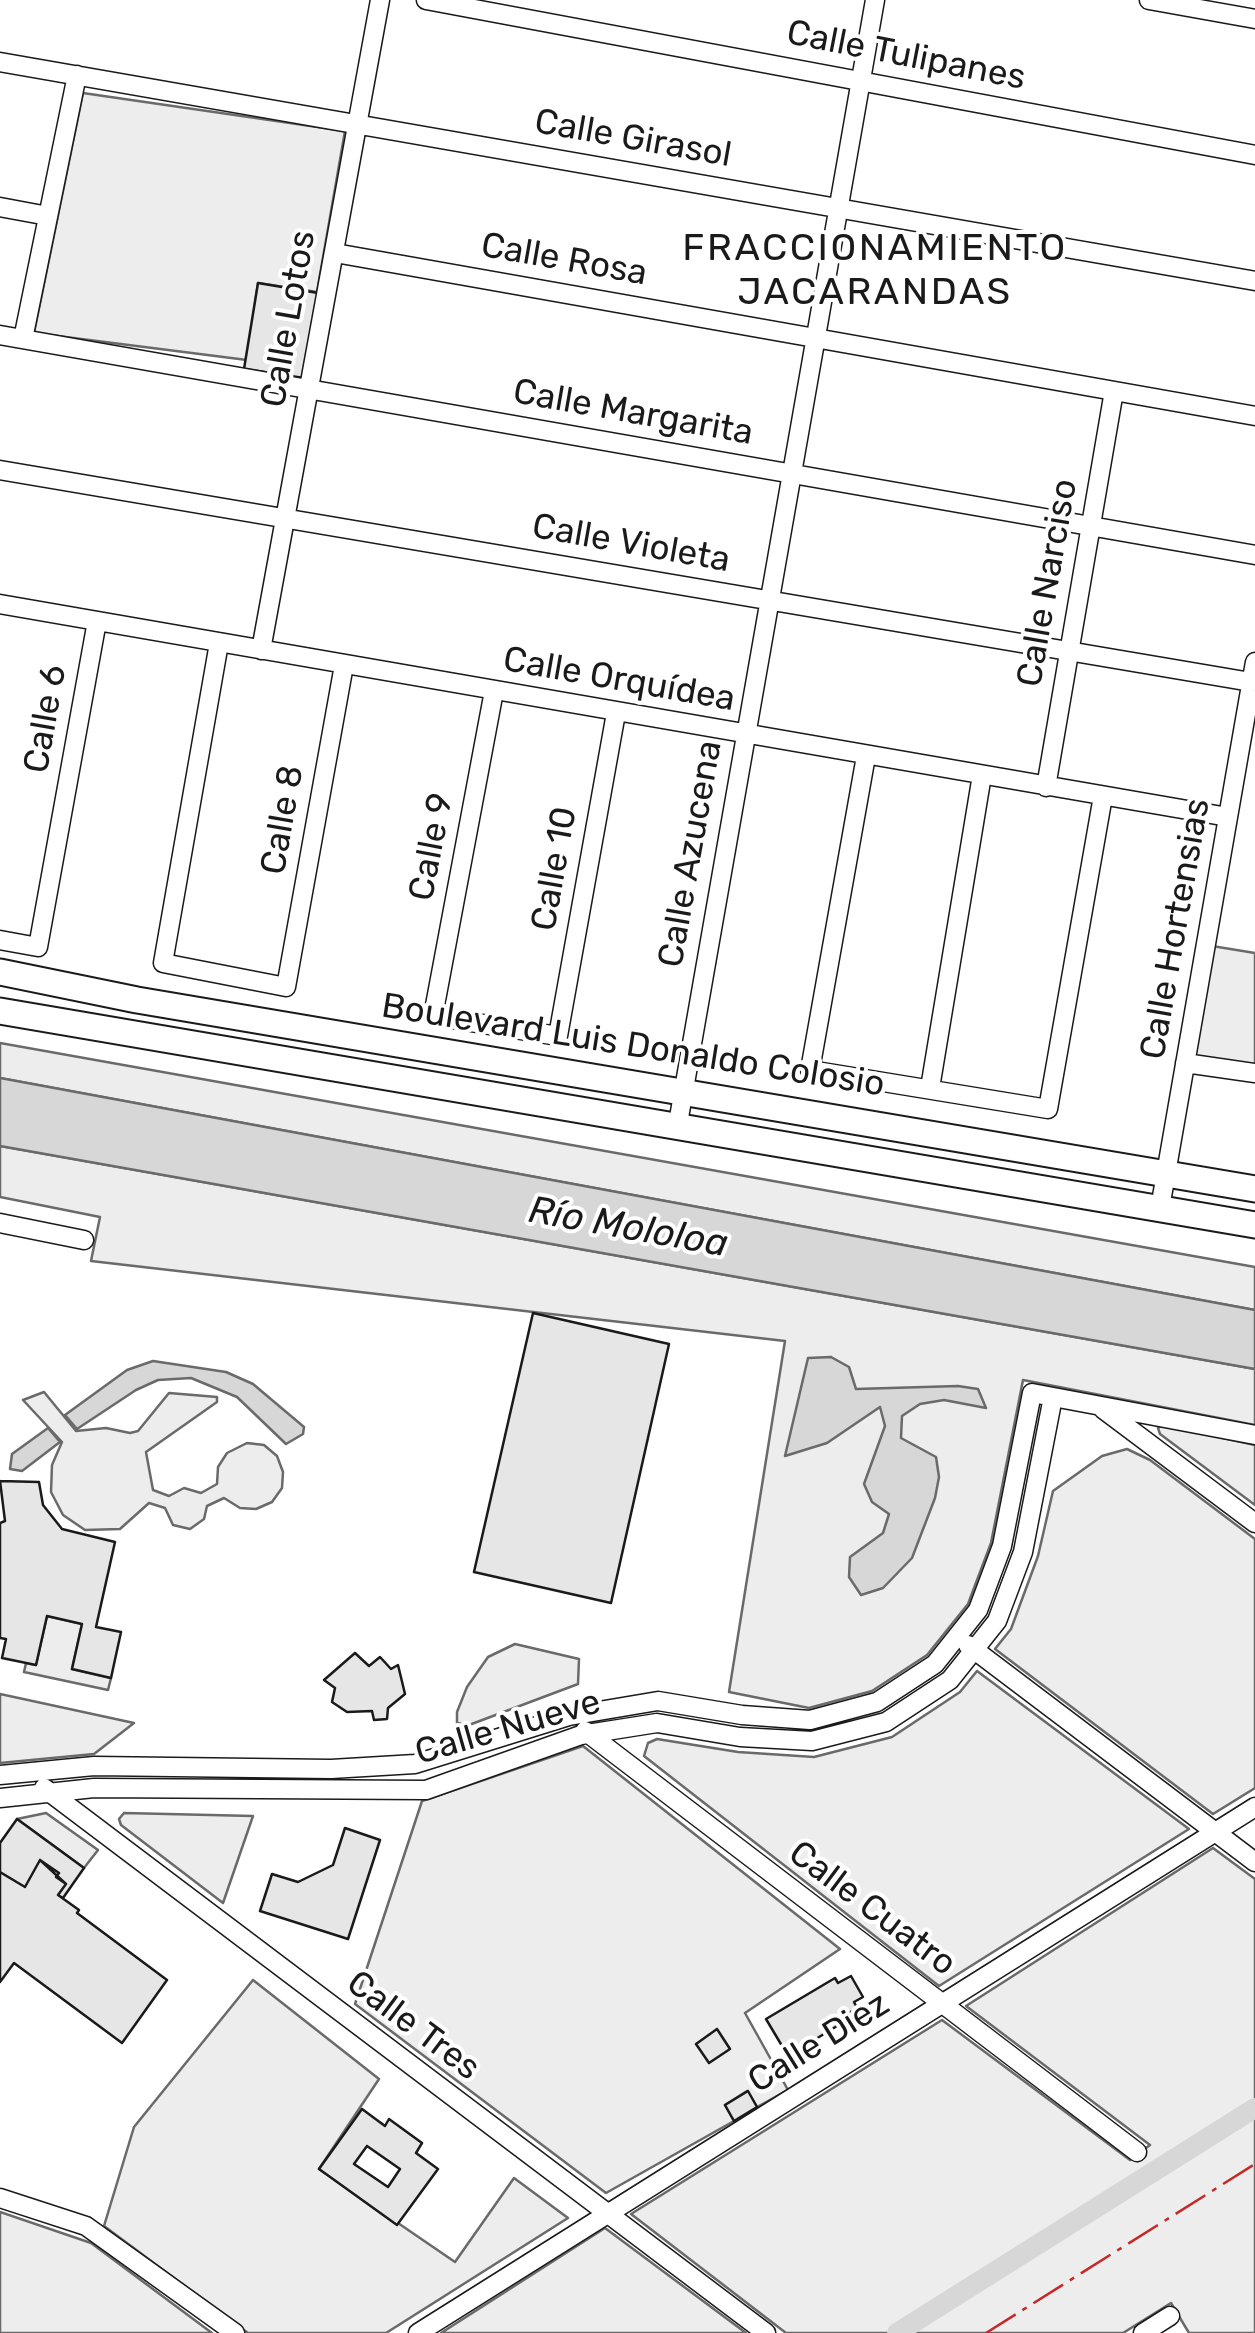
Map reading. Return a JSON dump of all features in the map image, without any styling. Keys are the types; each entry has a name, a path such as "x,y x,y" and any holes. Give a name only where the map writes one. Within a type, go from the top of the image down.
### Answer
{"main road":[{"name":"Boulevard Luis Donaldo Colosio","path":"0,972 137,1000 684,1088 1255,1189"},
{"name":"Boulevard Luis Donaldo Colosio","path":"0,1011 1255,1225"},
{"path":"990,1179 1020,1171 1148,1191 1166,1173"}],"street":[{"name":"Calle Lotos","path":"261,650 380,0"},
{"name":"Calle Tulipanes","path":"426,0 1255,155"},
{"name":"Calle Azucena","path":"677,1128 875,0"},
{"path":"1150,0 1255,19"},
{"name":"Calle Girasol","path":"0,62 1255,281"},
{"path":"23,339 76,74"},
{"path":"0,207 48,216"},
{"name":"Calle Rosa","path":"335,253 1255,416"},
{"name":"Calle Margarita","path":"0,335 1255,554"},
{"name":"Calle Narciso","path":"1046,786 1114,391"},
{"name":"Calle Violeta","path":"0,470 1252,682"},
{"name":"Calle Orquídea","path":"0,604 1228,818"},
{"name":"Calle 6","path":"0,940 38,947 96,621"},
{"name":"Calle 8","path":"219,643 164,963 286,987 344,665"},
{"name":"Calle Hortensias","path":"1160,1208 1255,662"},
{"name":"Calle 9","path":"494,691 433,1016 558,1036"},
{"name":"Calle 10","path":"558,1036 616,713"},
{"path":"866,756 810,1070 1048,1109 1103,796"},
{"path":"930,1088 982,776"},
{"path":"1185,1063 1255,1073"},
{"path":"0,1224 84,1240"},
{"name":"Calle Nueve","path":"0,1775 94,1766 331,1769 426,1763 569,1716 658,1701 742,1716 810,1720 877,1702 935,1664 978,1610 1002,1546 1032,1393 1053,1397 1023,1552 997,1621 950,1680 886,1722 812,1741 740,1737 657,1723 589,1734 426,1790 48,1791 0,1798"},
{"path":"1053,1397 1255,1435"},
{"path":"1099,1406 1255,1522"},
{"path":"957,1637 1255,1862"},
{"name":"Calle Cuatro","path":"569,1716 1137,2152"},
{"name":"Calle Tres","path":"21,1771 766,2333"},
{"name":"Calle Diez","path":"418,2333 1255,1807"},
{"path":"0,2198 86,2226 235,2333"},
{"path":"1143,2333 1170,2316"}],"shaded area":[{"path":"83,93 345,131 317,292 258,283 247,360 34,333"},
{"path":"1206,945 1255,953 1255,1073 1185,1063"},
{"path":"0,1043 1255,1267 1255,1310 0,1078"},
{"path":"0,1146 1255,1369 1255,1425 1023,1380 991,1543 968,1604 927,1655 872,1691 809,1708 729,1692 785,1341 91,1261 100,1217 0,1197"},
{"path":"44,1392 76,1431 106,1428 130,1433 138,1431 169,1393 217,1397 217,1402 146,1452 153,1490 169,1496 184,1488 201,1493 217,1484 218,1467 227,1453 247,1443 264,1445 277,1456 283,1472 282,1488 272,1502 256,1509 240,1508 224,1498 207,1506 204,1519 190,1529 173,1525 165,1508 149,1503 120,1529 85,1530 63,1515 51,1492 52,1465 62,1442 23,1400"},
{"path":"1163,1425 1255,1445 1255,1505 1160,1434 1158,1428"},
{"path":"1127,1449 1150,1460 1255,1539 1255,1788 1213,1814 995,1649 1011,1629 1038,1556 1053,1491 1102,1456"},
{"path":"47,1616 82,1624 72,1669 111,1678 108,1690 24,1672 26,1663 36,1665"},
{"path":"515,1644 579,1659 578,1684 469,1725 457,1723 467,1687 488,1657"},
{"path":"977,1671 1189,1829 939,1986 644,1756 648,1743 657,1739 738,1752 814,1757 892,1737 960,1692"},
{"path":"0,1694 134,1723 94,1754 0,1763"},
{"path":"583,1746 840,1949 745,2013 788,2090 757,2107 747,2091 725,2105 734,2121 606,2193 355,2004 422,1801"},
{"path":"46,1813 98,1850 84,1868 17,1819"},
{"path":"124,1813 253,1816 223,1903 121,1825 119,1819"},
{"path":"1213,1848 1255,1879 1255,2333 1189,2333 1171,2303 1123,2333 786,2333 631,2214 942,2020 1130,2160 1150,2145 966,2006"},
{"path":"253,1980 379,2079 319,2169 455,2262 514,2178 568,2218 386,2333 248,2333 104,2226 134,2127"},
{"path":"0,2212 91,2243 212,2333 0,2333"},
{"path":"605,2228 746,2333 441,2333"}],"water":[{"name":"Río Mololoa","path":"0,1078 1255,1310 1255,1369 0,1146"},
{"path":"831,1357 849,1367 856,1389 958,1386 978,1389 986,1408 944,1400 920,1404 902,1416 901,1438 936,1457 939,1477 935,1498 912,1558 883,1588 861,1595 849,1577 850,1557 883,1533 889,1514 872,1502 864,1484 885,1426 880,1407 827,1443 785,1456 808,1358"},
{"path":"153,1361 226,1372 253,1384 304,1427 303,1434 286,1444 237,1397 191,1378 158,1380 77,1429 65,1415 127,1370"},
{"path":"48,1428 60,1442 22,1471 10,1469 12,1454"}],"building":[{"path":"258,283 318,293 304,378 244,369"},
{"path":"533,1313 669,1344 611,1603 474,1572"},
{"path":"0,1481 39,1482 43,1505 62,1529 115,1542 96,1627 121,1632 111,1678 72,1669 82,1624 47,1616 36,1665 2,1658 6,1639 0,1638 0,1523 5,1521"},
{"path":"355,1653 369,1666 380,1657 391,1669 398,1665 405,1694 388,1708 387,1719 374,1720 372,1711 347,1712 332,1702 335,1688 324,1680"},
{"path":"17,1819 84,1868 63,1898 58,1895 66,1884 40,1860 25,1887 0,1872 0,1843"},
{"path":"345,1828 380,1840 348,1939 260,1911 272,1874 298,1882 333,1865"},
{"path":"40,1860 59,1873 56,1877 66,1884 58,1895 79,1910 77,1913 167,1980 122,2043 14,1963 0,1982 0,1872 25,1887"},
{"path":"851,1976 863,1997 854,2002 857,2008 834,2022 837,2026 788,2056 766,2019 835,1978 838,1983"},
{"path":"717,2029 730,2049 709,2063 696,2044"},
{"path":"748,2091 757,2107 734,2121 725,2105"},
{"path":"362,2109 385,2126 389,2119 422,2143 416,2153 438,2169 397,2225 319,2169","holes":["367,2146 400,2169 388,2187 354,2164"]}],"waterway":[{"path":"897,2333 1255,2108"}],"power":[{"path":"986,2333 1255,2164"}],"district":[{"name":"FRACCIONAMIENTO JACARANDAS","path":"875,271"}]}
